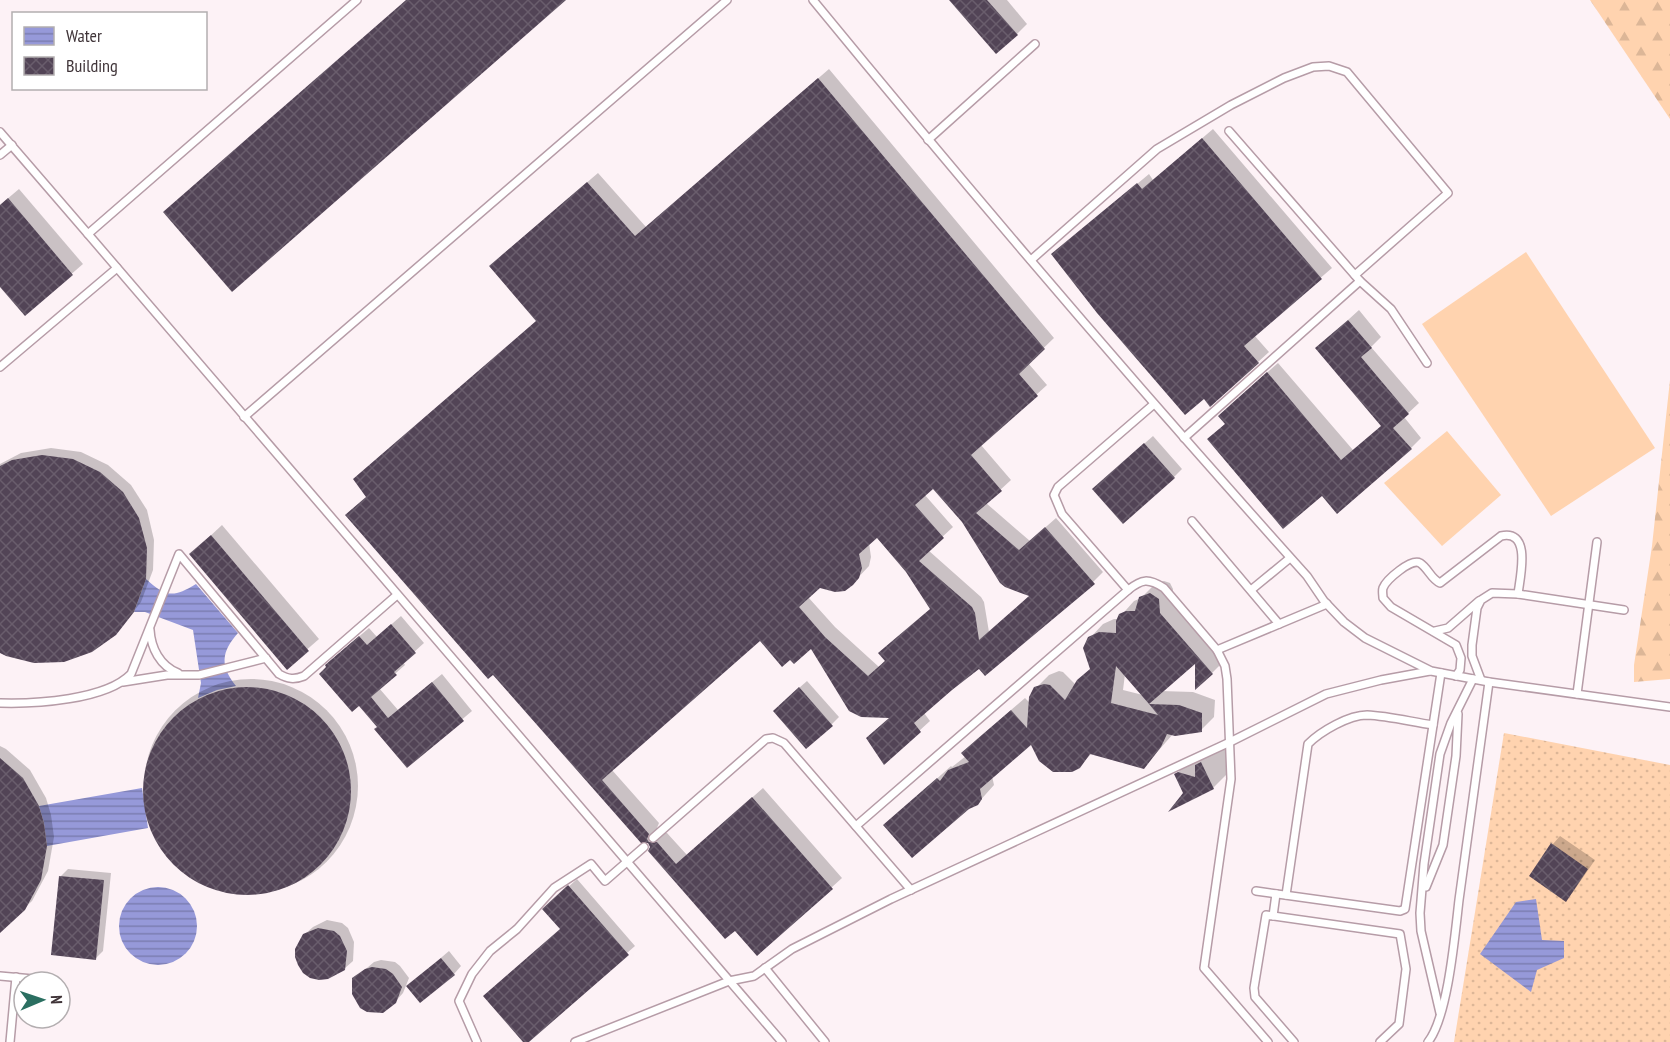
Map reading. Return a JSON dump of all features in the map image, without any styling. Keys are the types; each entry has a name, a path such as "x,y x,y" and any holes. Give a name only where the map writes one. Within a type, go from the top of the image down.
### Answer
{"lane":[{"path":"88,234 357,0"},
{"path":"244,417 728,0"},
{"path":"813,0 928,140 1344,622 1365,638 1431,671 1670,707"},
{"path":"928,140 1035,44"},
{"path":"1031,260 1158,149 1231,105 1313,66 1329,66 1347,72 1448,193 1184,438"},
{"path":"1229,131 1358,278 1391,309 1427,363"},
{"path":"0,132 782,1042"},
{"path":"0,155 12,145"},
{"path":"0,367 117,268"},
{"path":"1128,590 1062,514 1054,495 1058,488 1154,404"},
{"path":"1192,521 1279,624"},
{"path":"1456,676 1460,670 1461,658 1456,645 1391,607 1383,598 1383,590 1388,581 1407,565 1415,562 1421,564 1440,583 1501,536 1508,534 1516,538 1522,553 1518,594"},
{"path":"1577,694 1597,542"},
{"path":"123,682 131,674 179,554 279,674 296,680 304,676 398,595"},
{"path":"1251,590 1290,558"},
{"path":"856,826 1128,590 1139,582 1147,580 1164,588 1217,650 1225,666 1227,679 1231,778 1204,968 1268,1042"},
{"path":"1432,631 1448,628 1492,593 1518,594 1624,610"},
{"path":"1428,1042 1441,1016 1452,954 1481,680 1472,656 1472,645 1477,608 1481,600"},
{"path":"1217,650 1327,604"},
{"path":"150,626 155,651 167,669 183,675"},
{"path":"0,703 28,704 57,701 98,692 123,682 167,675 198,675 266,658"},
{"path":"575,1042 729,981 754,976 792,949 911,890 1230,742 1326,694 1381,680 1431,671"},
{"path":"1256,891 1400,911 1405,909 1441,673"},
{"path":"1441,1016 1420,931 1430,820 1440,754 1458,709 1481,680"},
{"path":"1420,913 1427,880 1443,845 1456,756 1458,709"},
{"path":"1286,895 1308,744 1316,736 1337,724 1365,715 1433,725"},
{"path":"653,838 766,739 773,738 784,743 911,890"},
{"path":"477,1042 459,1001 472,974 490,951 517,929 554,888 591,864 606,881 644,847"},
{"path":"1272,916 1276,894"},
{"path":"1294,1042 1255,997 1254,988 1266,915 1400,934 1406,969 1399,1024 1380,1042"},
{"path":"765,968 825,1042"},
{"path":"10,1042 12,1020"}],"green space":[{"path":"1590,0 1670,0 1670,119"},
{"path":"1526,252 1655,448 1551,516 1422,324"},
{"path":"1670,380 1670,679 1634,682 1634,665 1652,546"},
{"path":"1447,431 1501,495 1442,546 1384,483"},
{"path":"1504,733 1670,765 1670,1042 1454,1042"}],"water":[{"path":"146,579 170,594 181,592 196,584 238,633 228,646 225,659 227,672 236,686 217,690 198,698 201,683 193,630 145,612 134,612"},
{"path":"142,788 148,828 47,846 39,806"},
{"path":"158,887 173,890 186,898 194,911 197,926 194,941 186,954 173,962 158,965 143,962 130,954 122,941 119,926 122,911 130,898 143,890"},
{"path":"1536,899 1542,940 1564,941 1564,958 1537,970 1531,992 1480,954 1516,902"}],"building":[{"path":"406,0 566,0 232,292 163,212"},
{"path":"949,0 987,0 1018,35 996,54"},
{"path":"818,78 1045,349 1019,374 1038,396 971,455 1002,491 976,513 1019,550 1045,527 1095,584 985,676 979,669 952,690 914,723 921,732 884,765 866,738 889,718 861,717 849,711 811,649 794,664 790,660 782,667 760,641 602,780 649,834 647,839 649,842 657,842 676,864 752,797 833,889 757,956 735,931 725,939 648,851 650,847 648,843 641,843 493,675 488,679 345,515 366,497 353,479 536,321 489,266 587,182 635,236","holes":["933,489 962,522 1000,583 1029,596 979,640 972,607 919,561 944,538 915,505","877,538 906,572 930,609 878,653 885,661 868,676 825,637 799,607 820,588 835,592 845,591 853,585 859,578 862,568 859,554"]},
{"path":"1202,138 1322,279 1244,346 1259,363 1210,407 1204,399 1185,415 1097,313 1051,254 1137,183 1142,189"},
{"path":"8,198 73,275 25,316 0,287 0,205"},
{"path":"1348,320 1372,348 1361,357 1409,414 1393,428 1412,449 1337,514 1322,496 1283,529 1207,439 1225,424 1218,416 1267,372 1341,460 1381,426 1315,348"},
{"path":"1144,443 1175,478 1123,524 1092,489"},
{"path":"42,455 73,459 100,472 123,492 139,518 147,548 146,579 134,612 116,635 92,652 64,662 34,663 0,653 0,466 12,460"},
{"path":"211,535 309,651 287,670 189,554"},
{"path":"1150,593 1159,599 1160,613 1213,674 1195,690 1195,664 1149,704 1179,705 1202,713 1202,732 1175,736 1167,734 1161,747 1144,769 1090,754 1080,768 1072,772 1053,772 1039,761 1031,745 980,789 982,799 978,805 969,809 912,858 883,825 937,778 940,781 948,770 969,762 961,753 1011,710 1027,728 1029,697 1034,687 1050,685 1065,700 1077,680 1090,669 1083,648 1088,637 1099,632 1116,633 1116,621 1119,614 1135,611 1139,597","holes":["1116,666 1149,704 1158,715 1111,703"]},
{"path":"391,624 416,653 394,672 397,675 371,697 388,718 432,682 464,721 407,768 374,729 377,727 359,706 352,712 319,674 326,667 325,665 359,636 367,645"},
{"path":"237,687 257,687 277,691 296,699 321,717 334,733 343,751 351,781 347,821 343,831 334,849 321,865 305,878 277,891 257,895 237,895 217,891 198,883 181,872 166,857 147,821 143,801 143,781 147,761 155,742 166,725 181,710 217,691"},
{"path":"799,687 833,726 806,749 773,711"},
{"path":"0,758 23,778 39,806 47,846 41,880 25,910 0,933"},
{"path":"1201,762 1214,789 1168,812 1183,793 1174,774 1178,772 1195,777 1195,765"},
{"path":"1551,843 1588,869 1566,902 1529,876"},
{"path":"59,876 104,880 96,960 51,955"},
{"path":"568,885 629,955 529,1042 523,1042 483,996 560,929 542,909"},
{"path":"318,928 334,931 340,936 347,951 345,970 328,979 319,980 303,973 295,957 295,949 303,934"},
{"path":"441,958 455,975 420,1003 406,986"},
{"path":"372,967 386,969 393,974 402,987 396,1003 383,1013 367,1012 360,1008 352,994 352,978"}]}
